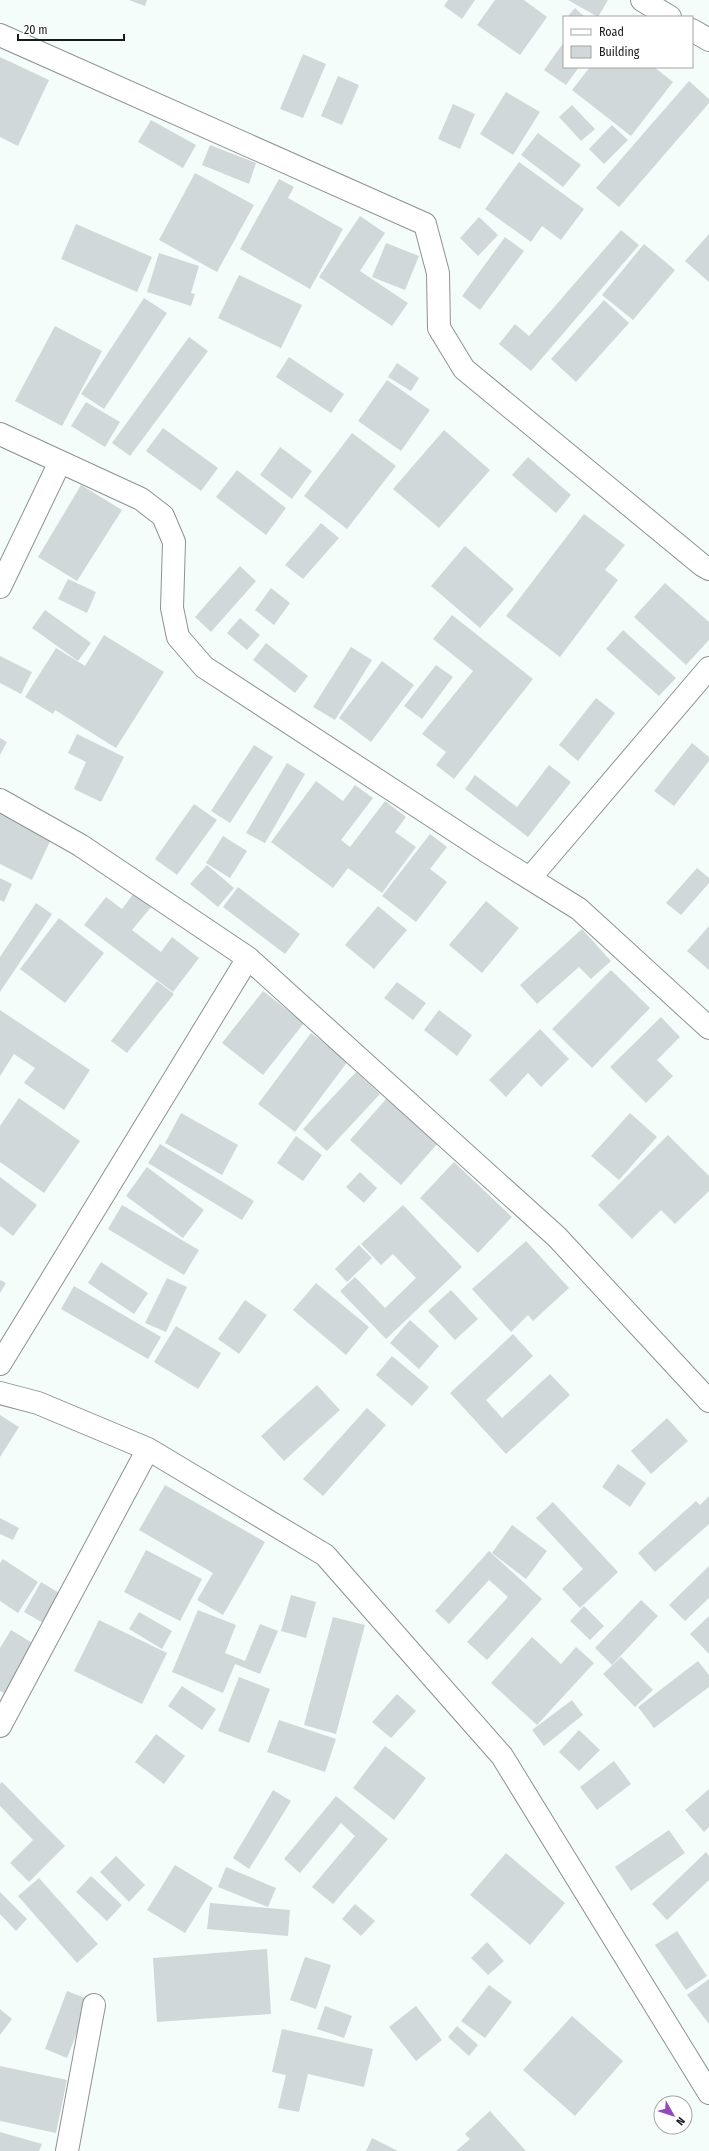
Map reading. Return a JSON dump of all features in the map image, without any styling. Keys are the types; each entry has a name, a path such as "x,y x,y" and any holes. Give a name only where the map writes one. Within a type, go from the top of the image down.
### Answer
{"street":[{"path":"642,0 668,16"},
{"path":"693,31 709,40"},
{"path":"0,35 425,224 438,273 438,328 464,368 702,565 709,569"},
{"path":"0,434 141,499 163,516 174,542 172,608 178,637 204,667 579,909 709,1028"},
{"path":"0,587 60,462"},
{"path":"530,878 709,668"},
{"path":"0,800 80,845 248,958 557,1237 709,1401"},
{"path":"0,1364 248,958"},
{"path":"0,1393 38,1403 148,1448 325,1555 502,1756 709,2093"},
{"path":"0,1726 148,1448"},
{"path":"67,2151 94,2005"}],"building":[{"path":"129,0 147,0 145,6"},
{"path":"448,0 475,0 462,19 444,6"},
{"path":"495,0 524,0 547,17 520,55 477,25"},
{"path":"568,0 608,0 599,16"},
{"path":"575,8 584,16 568,16"},
{"path":"563,43 563,68 578,68 566,85 544,70"},
{"path":"303,54 326,64 303,118 280,109"},
{"path":"0,57 49,80 18,146 0,137"},
{"path":"589,68 655,68 673,82 631,136 572,90"},
{"path":"338,76 359,85 342,125 321,116"},
{"path":"689,81 709,99 709,103 619,207 596,188"},
{"path":"506,92 540,112 513,155 480,134"},
{"path":"453,104 475,114 460,149 438,139"},
{"path":"572,105 595,129 581,141 559,117"},
{"path":"151,120 196,145 183,168 138,142"},
{"path":"612,125 628,140 604,164 589,149"},
{"path":"538,133 581,165 563,187 521,155"},
{"path":"210,145 256,163 249,184 202,165"},
{"path":"519,162 584,209 561,240 542,226 531,242 485,209"},
{"path":"195,173 254,205 217,272 159,240"},
{"path":"279,179 294,187 288,198 343,229 310,289 240,249"},
{"path":"360,216 385,233 360,271 408,303 392,326 319,277"},
{"path":"479,217 498,235 478,256 460,238"},
{"path":"76,224 152,257 137,292 61,259"},
{"path":"621,230 639,245 531,371 499,344 515,324 529,336"},
{"path":"709,234 709,282 685,261"},
{"path":"505,237 524,251 480,310 462,296"},
{"path":"386,243 419,256 405,290 372,277"},
{"path":"644,244 675,270 633,320 602,295"},
{"path":"159,253 199,266 191,293 195,294 191,306 147,292"},
{"path":"239,275 302,305 281,348 218,318"},
{"path":"144,298 167,313 104,409 81,394"},
{"path":"604,300 629,323 576,382 551,359"},
{"path":"55,326 102,351 62,426 15,401"},
{"path":"189,337 208,351 130,456 112,443"},
{"path":"289,357 344,394 331,413 276,377"},
{"path":"397,363 419,378 411,391 388,377"},
{"path":"387,380 430,410 401,451 358,421"},
{"path":"86,402 120,422 105,447 71,426"},
{"path":"163,428 218,468 201,491 146,451"},
{"path":"444,430 490,470 439,528 393,489"},
{"path":"352,433 396,466 347,529 304,496"},
{"path":"280,447 312,471 292,499 260,475"},
{"path":"528,457 571,495 556,513 512,475"},
{"path":"237,470 286,508 266,535 216,497"},
{"path":"81,485 122,510 77,581 38,557"},
{"path":"584,514 625,545 605,570 618,580 560,657 506,616"},
{"path":"321,523 339,538 303,579 285,565"},
{"path":"465,546 514,589 480,628 431,586"},
{"path":"240,566 256,581 211,632 195,617"},
{"path":"68,579 96,592 87,613 58,599"},
{"path":"665,583 709,622 709,640 686,665 634,617"},
{"path":"271,588 290,603 274,625 255,610"},
{"path":"45,610 91,643 78,661 32,628"},
{"path":"452,615 533,679 454,779 436,765 446,752 422,734 473,671 433,639"},
{"path":"240,618 260,635 247,650 227,633"},
{"path":"623,630 676,678 659,696 606,649"},
{"path":"104,635 164,672 116,748 55,710 53,714 25,697 56,648 85,666"},
{"path":"266,643 308,676 295,693 253,660"},
{"path":"351,647 372,660 335,720 313,707"},
{"path":"0,656 32,672 21,694 0,683"},
{"path":"382,661 414,685 371,742 339,718"},
{"path":"436,665 453,677 422,719 404,706"},
{"path":"596,698 615,713 578,761 559,745"},
{"path":"77,734 124,757 101,802 74,789 86,762 68,753"},
{"path":"0,738 7,742 0,755"},
{"path":"692,743 709,757 709,761 674,806 654,791"},
{"path":"254,745 273,757 230,823 211,811"},
{"path":"287,763 305,774 265,843 246,833"},
{"path":"549,765 571,782 528,837 465,789 475,775 517,807"},
{"path":"316,781 343,801 355,785 373,798 341,840 350,847 385,801 406,817 395,832 416,847 382,893 348,868 333,888 271,842"},
{"path":"194,804 217,820 177,875 155,859"},
{"path":"0,809 53,835 32,880 0,864"},
{"path":"430,834 447,847 430,869 447,882 416,922 382,896"},
{"path":"223,836 247,851 230,878 206,863"},
{"path":"207,865 234,888 218,907 190,884"},
{"path":"697,868 709,878 709,883 681,915 666,903"},
{"path":"0,878 12,884 4,902 0,900"},
{"path":"238,887 300,934 285,954 223,907"},
{"path":"134,893 152,906 132,930 161,952 172,937 199,958 173,992 84,925 106,897 122,909"},
{"path":"486,901 519,928 482,973 449,945"},
{"path":"36,903 52,914 0,992 0,957"},
{"path":"378,906 407,930 374,969 345,945"},
{"path":"59,918 104,953 65,1003 20,969"},
{"path":"709,926 709,970 687,951"},
{"path":"582,929 611,961 591,979 579,967 537,1004 520,985"},
{"path":"611,970 650,1008 592,1068 552,1029"},
{"path":"157,981 174,994 127,1053 111,1041"},
{"path":"397,982 426,1003 413,1020 384,998"},
{"path":"263,991 304,1023 263,1075 222,1043"},
{"path":"0,1010 90,1070 64,1110 24,1083 35,1068 14,1054 0,1076"},
{"path":"439,1010 472,1035 457,1056 424,1030"},
{"path":"661,1017 680,1037 657,1060 673,1076 646,1103 610,1067"},
{"path":"540,1029 569,1059 541,1087 528,1073 506,1097 489,1080"},
{"path":"311,1033 348,1061 295,1132 258,1104"},
{"path":"356,1072 380,1094 327,1151 303,1129"},
{"path":"19,1098 80,1141 44,1193 0,1162 0,1126"},
{"path":"387,1098 438,1143 401,1185 350,1140"},
{"path":"181,1113 238,1145 222,1175 165,1143"},
{"path":"630,1113 657,1137 619,1180 591,1156"},
{"path":"668,1135 709,1176 709,1191 675,1224 661,1210 632,1239 598,1205"},
{"path":"296,1136 322,1155 303,1181 277,1163"},
{"path":"160,1144 254,1201 242,1220 148,1163"},
{"path":"454,1162 512,1217 478,1253 420,1198"},
{"path":"147,1167 204,1210 183,1238 126,1196"},
{"path":"360,1172 377,1188 364,1203 346,1187"},
{"path":"0,1177 37,1205 13,1236 0,1226"},
{"path":"122,1205 199,1250 184,1275 108,1229"},
{"path":"403,1205 462,1267 386,1339 340,1291 355,1277 385,1308 416,1278 393,1254 381,1265 361,1244"},
{"path":"526,1241 569,1288 533,1321 528,1315 511,1332 472,1289"},
{"path":"359,1245 372,1258 347,1282 335,1269"},
{"path":"101,1262 148,1293 134,1314 88,1283"},
{"path":"167,1278 187,1287 166,1332 145,1323"},
{"path":"0,1280 6,1283 0,1293"},
{"path":"316,1283 369,1327 346,1355 293,1310"},
{"path":"74,1286 161,1337 148,1359 61,1309"},
{"path":"451,1290 478,1319 455,1340 428,1311"},
{"path":"245,1300 267,1315 239,1354 218,1339"},
{"path":"410,1320 439,1346 419,1369 390,1343"},
{"path":"176,1326 221,1353 198,1389 154,1362"},
{"path":"513,1334 533,1356 486,1400 502,1418 550,1374 570,1395 506,1454 450,1393"},
{"path":"392,1356 429,1387 412,1406 376,1375"},
{"path":"317,1385 340,1410 284,1461 261,1436"},
{"path":"367,1408 386,1425 323,1496 303,1479"},
{"path":"0,1415 19,1427 0,1457"},
{"path":"667,1418 688,1441 651,1474 631,1451"},
{"path":"618,1464 646,1483 630,1507 602,1487"},
{"path":"165,1485 265,1542 223,1615 197,1600 213,1573 139,1530"},
{"path":"709,1496 709,1524 655,1572 638,1553 696,1501 700,1505"},
{"path":"553,1502 618,1572 580,1608 562,1589 583,1569 536,1518"},
{"path":"0,1518 19,1528 13,1540 0,1534"},
{"path":"512,1525 547,1551 526,1579 492,1553"},
{"path":"146,1550 202,1579 180,1621 124,1592"},
{"path":"489,1551 542,1599 487,1660 467,1642 508,1597 489,1580 449,1624 435,1611"},
{"path":"3,1559 38,1582 18,1613 0,1601 0,1563"},
{"path":"709,1566 709,1598 685,1621 669,1605"},
{"path":"41,1582 61,1594 45,1624 24,1612"},
{"path":"291,1595 316,1602 306,1638 281,1631"},
{"path":"641,1600 658,1616 612,1665 595,1648"},
{"path":"584,1606 604,1626 590,1640 570,1621"},
{"path":"198,1610 236,1625 225,1653 245,1661 260,1624 278,1631 260,1674 235,1664 223,1693 172,1672"},
{"path":"139,1612 172,1631 162,1649 129,1629"},
{"path":"709,1616 709,1654 690,1634"},
{"path":"333,1617 365,1625 336,1734 304,1725"},
{"path":"99,1620 167,1653 142,1704 74,1671"},
{"path":"11,1630 39,1647 8,1695 0,1691 0,1648"},
{"path":"532,1637 561,1664 576,1647 594,1663 537,1725 491,1683"},
{"path":"621,1657 653,1690 635,1707 603,1674"},
{"path":"698,1661 709,1675 709,1687 654,1728 638,1707"},
{"path":"239,1677 270,1689 249,1743 218,1731"},
{"path":"182,1686 216,1709 202,1730 168,1706"},
{"path":"397,1694 416,1711 391,1738 372,1722"},
{"path":"572,1700 583,1715 544,1746 532,1730"},
{"path":"279,1720 336,1739 325,1772 267,1752"},
{"path":"579,1730 600,1750 579,1771 559,1752"},
{"path":"156,1734 185,1756 164,1784 135,1762"},
{"path":"385,1746 426,1778 394,1820 353,1788"},
{"path":"614,1761 631,1784 597,1810 580,1787"},
{"path":"2,1782 65,1846 29,1882 10,1863 33,1840 0,1806 0,1784"},
{"path":"709,1789 709,1827 704,1832 685,1810"},
{"path":"273,1790 291,1801 249,1869 233,1858"},
{"path":"336,1796 388,1839 333,1904 312,1887 355,1836 341,1823 300,1873 284,1859"},
{"path":"669,1830 685,1853 631,1891 615,1867"},
{"path":"706,1852 709,1856 709,1880 667,1920 652,1904"},
{"path":"506,1853 565,1903 530,1945 470,1895"},
{"path":"116,1856 145,1885 129,1902 100,1872"},
{"path":"175,1865 213,1888 185,1933 147,1910"},
{"path":"226,1867 276,1888 268,1907 218,1887"},
{"path":"91,1876 122,1905 107,1921 76,1892"},
{"path":"39,1878 98,1944 77,1963 18,1896"},
{"path":"0,1892 27,1919 16,1931 0,1914"},
{"path":"210,1903 290,1910 288,1936 207,1929"},
{"path":"355,1904 375,1921 361,1936 342,1919"},
{"path":"677,1931 707,1976 686,1990 655,1945"},
{"path":"487,1942 504,1961 488,1975 471,1958"},
{"path":"267,1949 271,2014 157,2022 153,1958"},
{"path":"305,1957 331,1965 316,2009 290,2000"},
{"path":"709,1979 709,2024 687,1995"},
{"path":"489,1985 512,2002 485,2038 461,2021"},
{"path":"67,1991 90,2000 67,2058 45,2049"},
{"path":"325,2006 352,2016 344,2038 317,2029"},
{"path":"416,2006 442,2040 416,2061 389,2027"},
{"path":"0,2009 12,2019 0,2035"},
{"path":"572,2016 623,2061 575,2116 523,2070"},
{"path":"457,2026 478,2045 469,2056 448,2037"},
{"path":"282,2029 373,2049 364,2087 308,2074 299,2112 278,2108 286,2075 272,2072"},
{"path":"0,2066 67,2080 56,2133 0,2121"},
{"path":"490,2111 526,2151 456,2151 470,2139 465,2134"},
{"path":"0,2132 42,2144 39,2151 0,2151"},
{"path":"372,2138 398,2151 366,2151"}]}
